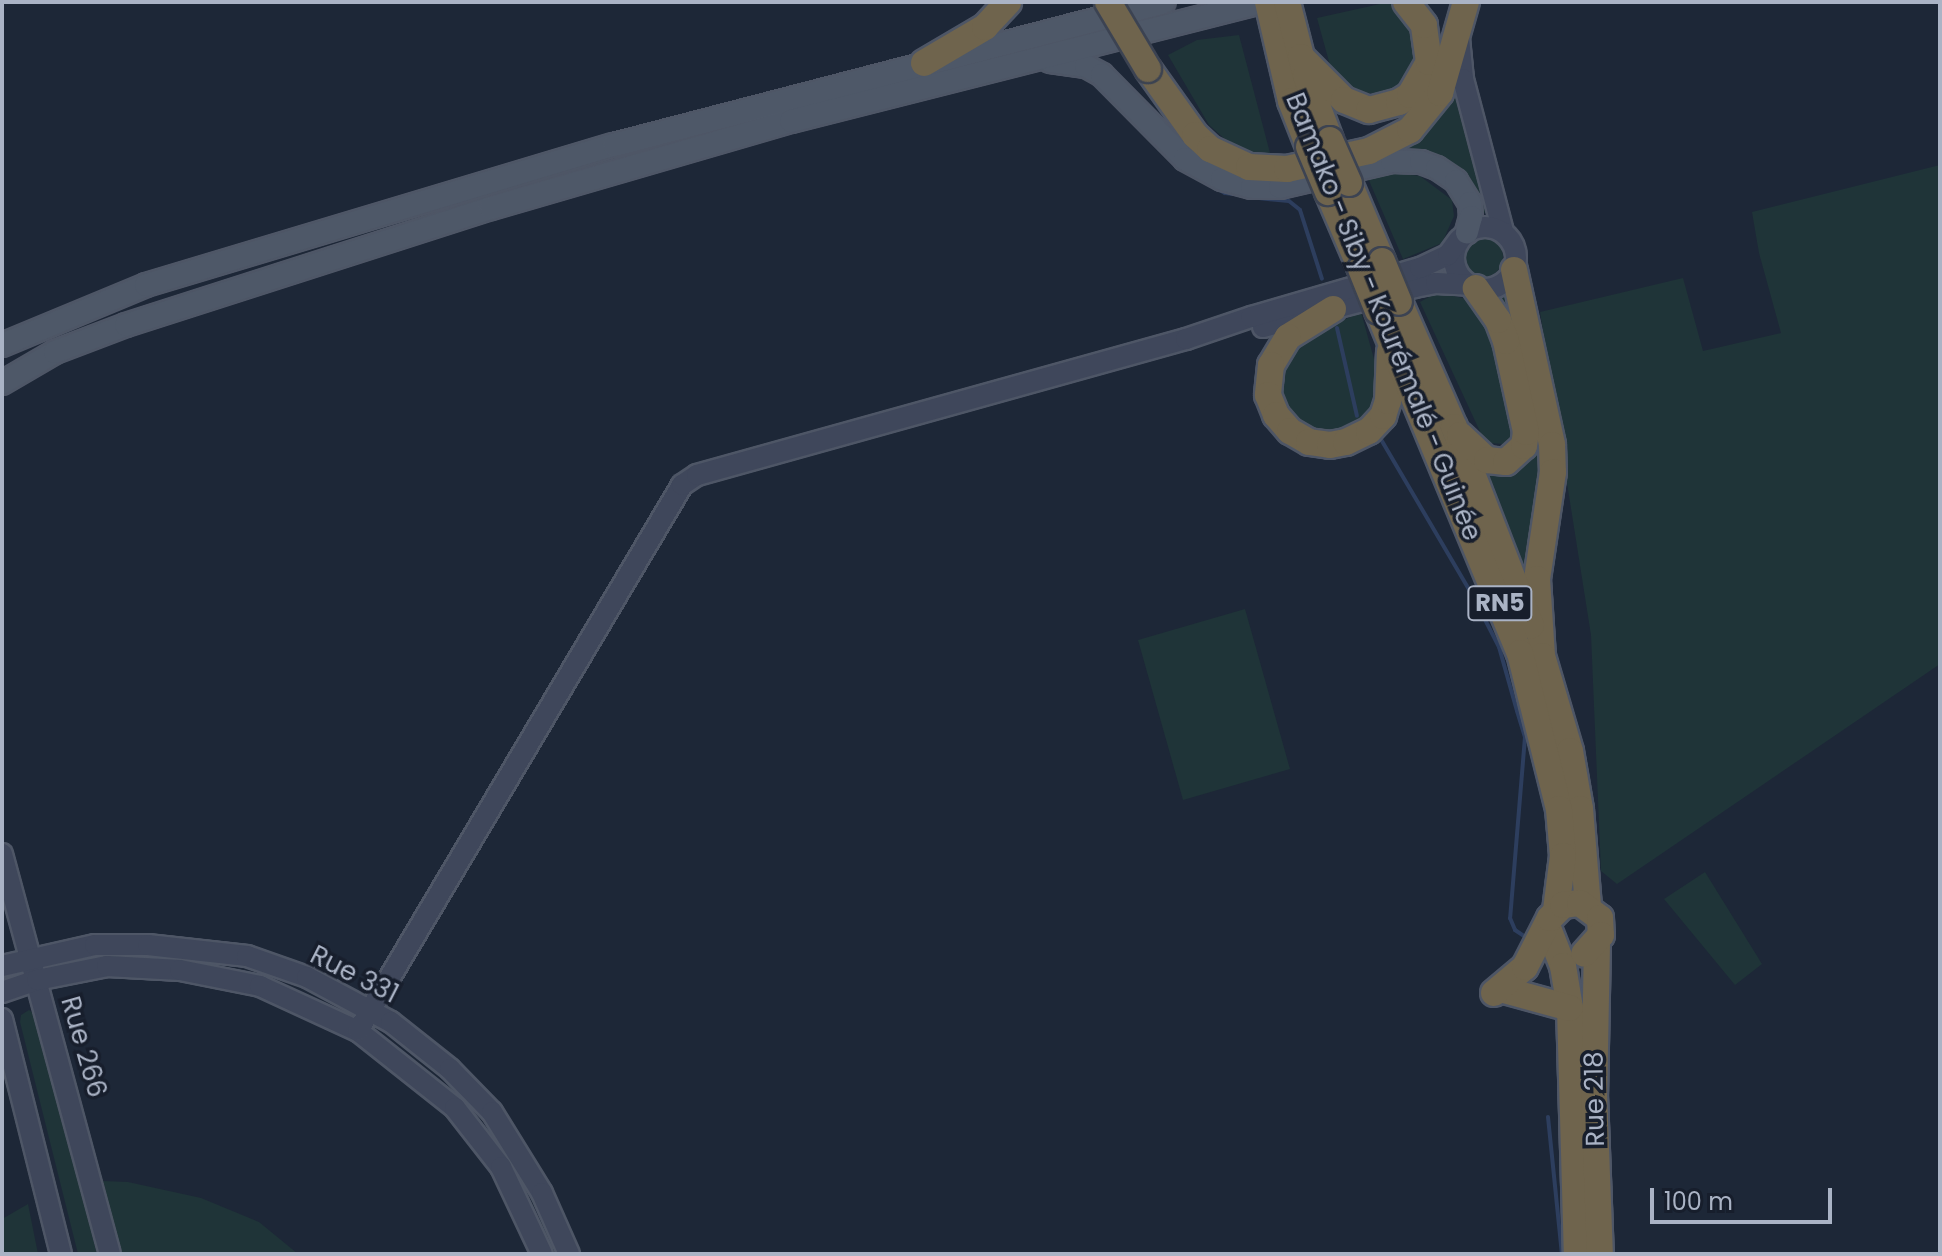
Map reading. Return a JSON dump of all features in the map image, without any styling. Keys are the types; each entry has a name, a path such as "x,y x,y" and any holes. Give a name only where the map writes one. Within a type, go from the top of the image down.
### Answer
{"highway":[{"path":"924,63 985,27 1008,2"},
{"path":"1108,2 1148,69 1195,135 1210,149 1249,167 1287,169 1369,151 1410,130 1440,93 1463,14"},
{"name":"Bamako - Siby - Kourémalé - Guinée","path":"1265,2 1292,49"},
{"name":"Bamako - Siby - Kourémalé - Guinée","path":"1287,2 1292,49 1320,144 1371,265 1524,668 1559,809 1563,856 1553,929"},
{"path":"1292,49 1344,100 1369,110 1399,102 1410,95 1429,62 1424,25 1406,2"},
{"path":"1514,270 1552,445 1553,472 1537,579 1542,656"},
{"path":"1454,427 1487,460 1506,462 1524,446 1526,432 1506,341 1498,320 1473,287"},
{"path":"1333,309 1288,337 1271,365 1268,395 1276,415 1290,431 1309,442 1330,445 1346,442 1369,431 1383,416 1391,382 1389,315"},
{"name":"Bamako - Siby - Kourémalé - Guinée","path":"1389,315 1454,427 1542,656"},
{"name":"RN5","path":"1542,656 1570,751 1580,809 1588,906 1602,927 1597,944"},
{"path":"1570,1008 1499,991 1525,967 1572,902 1588,906"},
{"path":"1553,929 1574,956 1585,954 1597,944"},
{"name":"RN5","path":"1553,929 1570,1008 1577,1254"},
{"name":"Rue 218","path":"1597,944 1594,1094 1600,1254"}],"main road":[{"path":"2,345 146,285 614,145 1164,2"},
{"path":"2,383 55,352 126,325 491,208 791,121 1265,2"},
{"path":"1021,62 1063,61 1094,70 1117,87 1185,159 1222,179 1252,187 1280,187 1392,161 1429,165 1463,190 1471,217 1463,236"}],"street":[{"path":"1203,334 1251,330 1436,283 1499,286 1514,270 1515,248 1503,232 1463,79 1463,14"},
{"path":"358,1031 682,485 697,475 1203,334 1436,262 1463,236 1489,227 1503,232"},
{"path":"1463,236 1454,254 1455,269 1473,287"},
{"name":"Rue 266","path":"2,854 110,1254"},
{"name":"Rue 331","path":"2,966 95,945 183,946 234,954 307,977 372,1011 450,1069 492,1112 542,1193 569,1254"},
{"name":"Rue 331","path":"2,992 37,980 107,966 180,970 260,986 358,1031 455,1108 501,1167 542,1254"},
{"path":"2,1019 61,1254"}],"green space":[{"path":"1389,2 1404,10 1421,52 1403,84 1396,89 1378,94 1359,92 1331,69 1317,18"},
{"path":"1239,35 1270,153 1249,152 1227,141 1209,125 1168,55 1197,40"},
{"path":"1454,79 1487,212 1477,214 1475,199 1389,148"},
{"path":"1940,165 1940,664 1617,884 1601,871 1591,635 1540,312 1683,278 1703,351 1781,333 1759,253 1752,212"},
{"path":"1377,171 1420,176 1452,200 1454,216 1442,243 1403,259 1367,176"},
{"path":"1483,237 1497,243 1503,257 1497,271 1483,277 1469,271 1463,257 1469,243"},
{"path":"1438,292 1466,299 1488,316 1514,422 1513,435 1503,444 1489,443 1483,438 1420,302"},
{"path":"1509,293 1545,437 1529,585 1484,470 1504,472 1527,464 1533,452 1493,298"},
{"path":"1361,312 1379,377 1376,401 1354,426 1323,433 1307,429 1293,419 1278,391 1283,358 1291,345"},
{"path":"1245,609 1290,769 1183,800 1138,640"},
{"path":"1705,872 1762,964 1735,985 1664,899"},
{"path":"29,1010 39,1017 97,1254 78,1254 20,1022 21,1015"},
{"path":"103,1181 128,1182 201,1198 259,1222 298,1254 120,1254"},
{"path":"28,1204 38,1254 2,1254 2,1219"}],"waterway":[{"path":"1193,174 1225,193 1242,195"},
{"path":"1259,198 1289,201 1300,210 1322,279"},
{"path":"1337,328 1357,416"},
{"path":"1379,436 1473,596 1499,647 1525,737 1510,918 1515,930 1524,936"},
{"path":"1548,1117 1562,1254"}]}
